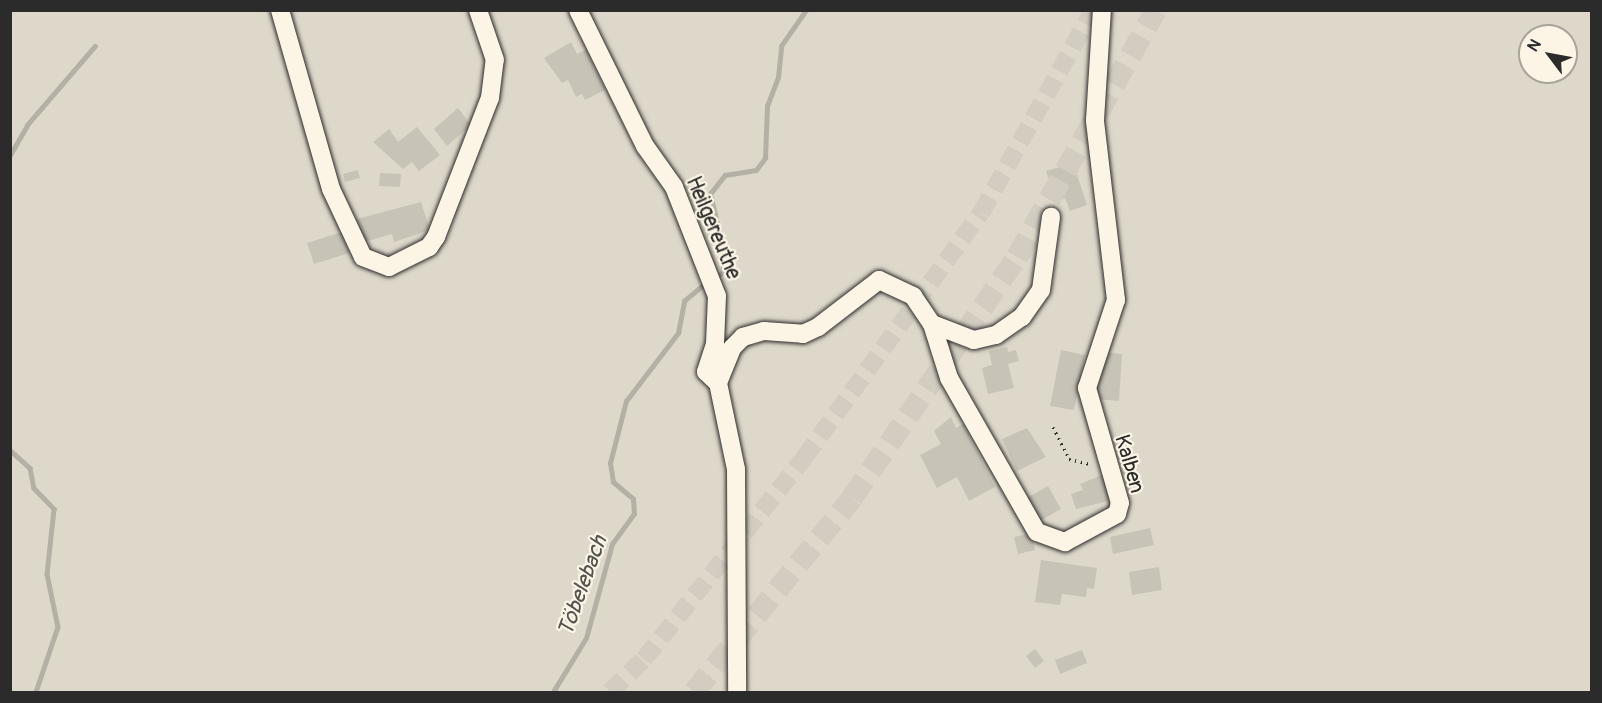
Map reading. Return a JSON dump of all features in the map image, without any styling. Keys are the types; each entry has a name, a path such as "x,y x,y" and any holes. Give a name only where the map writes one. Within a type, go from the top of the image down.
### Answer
{"street":[{"path":"280,10 331,189 363,257 389,267 429,248 436,237 490,98 495,60 478,10"},
{"name":"Heilgereuthe","path":"578,10 645,146 674,187 717,296 715,344 706,372 718,383 736,469 737,693"},
{"name":"Kalben","path":"718,383 732,348 743,337 764,331 803,334 879,280 914,296 932,324 950,378 1037,532 1065,542 1117,514 1120,503 1104,462 1087,388 1116,300 1095,120 1102,10"},
{"path":"932,324 974,340 996,335 1022,317 1041,290 1051,217"}],"path":[{"path":"1053,427 1069,459 1080,465 1104,462"}],"shaded area":[{"path":"10,11 1591,11 1591,692 11,692"}],"building":[{"path":"571,42 577,54 586,50 605,90 585,100 582,94 576,97 568,80 562,83 544,58"},
{"path":"458,108 471,125 447,146 434,129"},
{"path":"417,127 440,155 419,171 412,162 403,169 373,142 389,129 398,142"},
{"path":"1073,163 1087,205 1070,211 1065,198 1057,201 1046,171"},
{"path":"358,170 360,178 345,182 343,174"},
{"path":"380,173 401,174 400,187 379,186"},
{"path":"421,202 430,230 394,242 392,234 364,242 357,219"},
{"path":"342,232 349,253 314,264 307,243"},
{"path":"1007,347 1008,352 1016,350 1019,361 1008,364 1014,388 988,394 982,368 992,365 989,351"},
{"path":"1061,350 1085,355 1074,410 1050,406"},
{"path":"1098,352 1122,354 1119,401 1096,399"},
{"path":"951,417 956,428 963,424 995,487 969,501 957,477 937,488 920,455 941,444 934,431"},
{"path":"1027,428 1046,457 1017,471 1002,439"},
{"path":"1102,475 1112,500 1076,509 1071,494 1083,490 1080,484"},
{"path":"1048,486 1061,509 1038,522 1023,500"},
{"path":"1150,528 1154,545 1113,554 1110,537"},
{"path":"1032,533 1035,550 1018,554 1014,537"},
{"path":"1041,560 1097,568 1094,589 1087,588 1086,597 1062,594 1060,605 1035,602"},
{"path":"1159,567 1162,590 1132,595 1129,572"},
{"path":"1035,649 1044,661 1035,668 1026,656"},
{"path":"1082,650 1087,663 1060,674 1055,660"}],"waterway":[{"name":"Töbelebach","path":"714,278 722,273 725,256 710,194 725,175 756,170 765,158 767,106 778,77 781,46 806,10"},
{"path":"10,155 27,125 95,46"},
{"name":"Töbelebach","path":"553,692 586,638 612,544 634,514 633,499 613,482 610,463 626,401 678,333 684,301 707,282"},
{"path":"10,450 30,468 34,488 54,509 47,574 58,627 36,692"}],"tunnel":[{"path":"610,692 644,659 804,458 981,213 1093,10"},
{"path":"694,692 852,498 1017,257 1156,10"}]}
